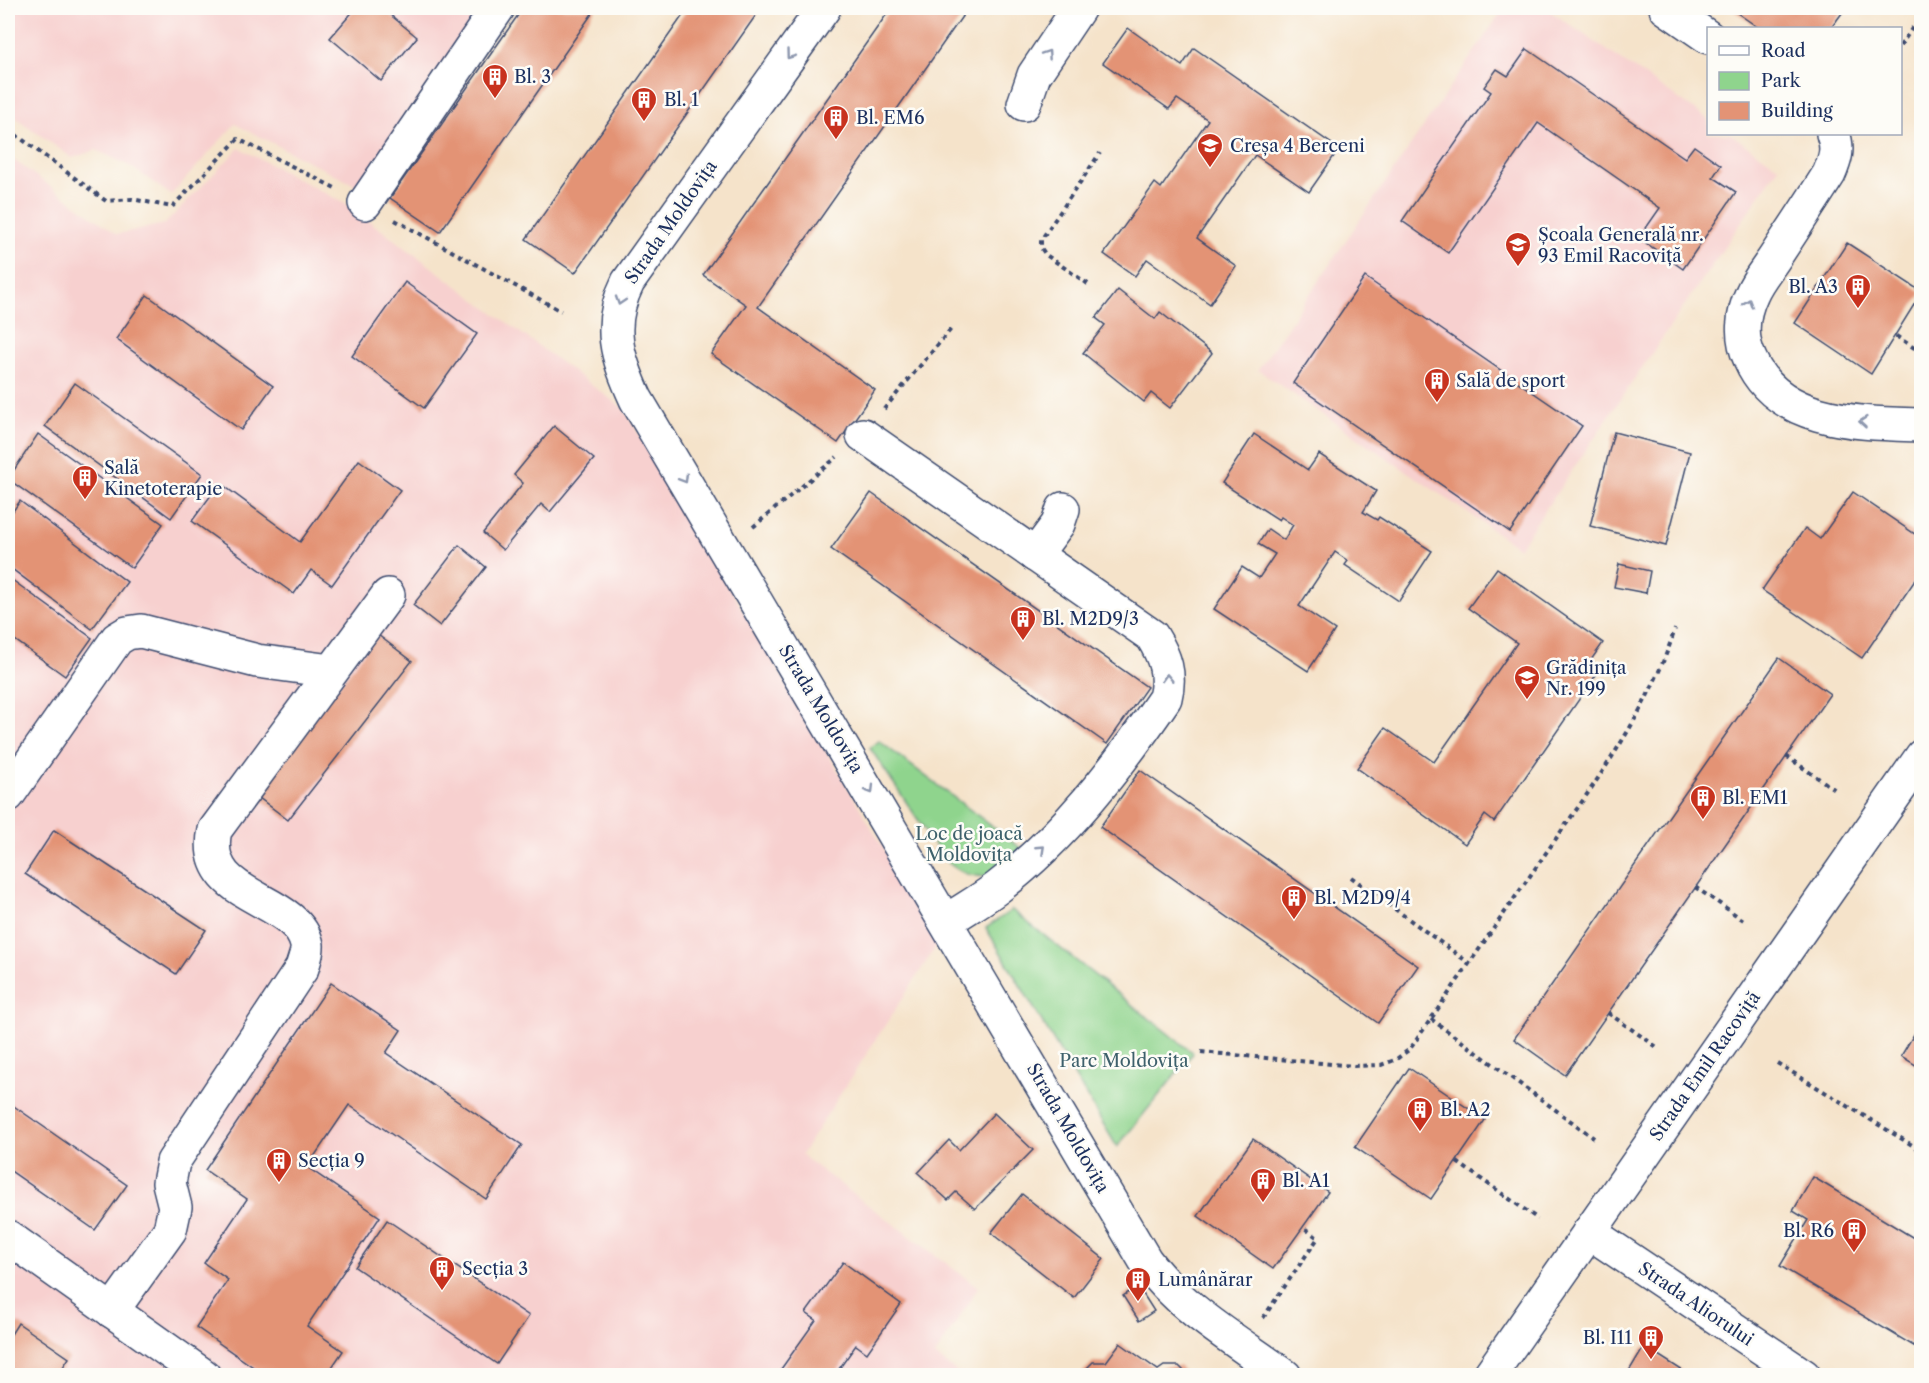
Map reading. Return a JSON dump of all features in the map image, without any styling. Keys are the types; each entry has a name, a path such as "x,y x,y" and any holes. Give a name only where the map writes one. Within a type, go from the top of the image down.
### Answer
{"street":[{"path":"365,203 498,8"},
{"name":"Strada Moldovița","path":"824,8 628,282 617,309 615,340 620,361 636,399 947,921 1145,1260 1190,1308 1285,1376"},
{"path":"1024,104 1034,75 1079,8"},
{"path":"1666,8 1707,36"},
{"path":"1833,135 1836,158 1829,174 1753,291 1743,325 1748,355 1759,377 1771,391 1789,403 1810,412 1857,422 1922,426"},
{"path":"863,435 1152,636 1165,656 1169,680 1165,698 1080,809 1042,848 997,888 947,921"},
{"path":"1035,555 1058,524 1063,509"},
{"path":"112,1311 170,1230 175,1207 169,1183 173,1162 302,968 307,946 298,925 227,879 215,863 212,843 220,822 388,595"},
{"path":"8,795 117,639 127,633 141,631 257,661 331,671"},
{"name":"Strada Emil Racoviță","path":"1489,1376 1922,756"},
{"name":"Strada Aliorului","path":"1589,1232 1804,1376"},
{"path":"8,1237 204,1376"}],"path":[{"path":"1902,43 1922,14"},
{"path":"8,129 106,201"},
{"path":"1088,284 1046,255 1041,248 1041,240 1100,153"},
{"path":"1896,336 1922,353"},
{"path":"1201,1052 1354,1066 1381,1065 1395,1060 1410,1049 1599,777 1648,696 1664,664 1675,629"},
{"path":"1786,756 1837,791"},
{"path":"1351,877 1470,963"},
{"path":"1695,887 1746,921"},
{"path":"1608,1013 1658,1047"},
{"path":"1431,1019 1594,1138"},
{"path":"1777,1063 1922,1151"},
{"path":"1457,1162 1538,1219"},
{"path":"1243,1346 1318,1238 1303,1227"}],"shaded area":[{"path":"8,8 483,8 361,188 235,124 171,195 130,166 96,150 72,158 8,112"},
{"name":"Școala Generală nr. 93 Emil Racoviță","path":"1504,8 1545,8 1707,118 1707,135 1731,135 1779,167 1519,548 1258,370"},
{"path":"239,148 346,204 624,409 939,942 801,1155 978,1287 935,1356 961,1375 8,1375 8,156 117,234 165,224"}],"green space":[{"name":"Loc de joacă Moldovița","path":"879,741 1022,849 990,876 971,875 950,865 870,748"},
{"name":"Parc Moldovița","path":"1012,910 1193,1053 1117,1147 986,928"}],"building":[{"path":"356,8 382,8 417,37 381,81 330,38"},
{"name":"Bl. 3","path":"523,8 596,8 440,232 390,198"},
{"name":"Bl. 1","path":"688,8 761,8 575,273 526,239"},
{"name":"Bl. EM6","path":"891,8 968,8 758,307 875,390 838,443 711,354 746,305 703,275"},
{"path":"1730,8 1845,9 1832,27 1758,27"},
{"name":"Creșa 4 Berceni","path":"1128,28 1182,66 1194,48 1339,149 1309,192 1255,155 1197,238 1236,266 1210,304 1147,259 1135,276 1104,254 1155,183 1161,188 1208,120 1177,99 1169,109 1103,63"},
{"path":"1527,49 1685,158 1694,146 1721,165 1713,177 1736,192 1683,269 1639,238 1660,208 1538,123 1448,253 1402,221 1491,92 1484,87 1497,69 1508,76"},
{"name":"Bl. A3","path":"1847,243 1922,292 1871,374 1795,323"},
{"name":"Sală de sport","path":"1365,277 1582,426 1510,532 1293,383"},
{"path":"405,282 477,334 424,408 352,356"},
{"path":"1118,290 1155,319 1160,312 1212,353 1170,408 1151,393 1144,402 1083,353 1105,325 1096,318"},
{"path":"147,295 273,386 241,430 116,339"},
{"path":"75,383 202,474 171,518 45,426"},
{"path":"554,426 594,459 550,512 541,504 503,550 483,533 523,483 514,475"},
{"path":"1614,432 1690,452 1666,546 1590,526"},
{"name":"Sală Kinetoterapie","path":"38,434 163,524 132,568 8,479"},
{"path":"1254,434 1308,470 1319,454 1376,491 1363,512 1377,520 1379,517 1432,551 1399,601 1345,565 1348,561 1335,552 1299,606 1335,630 1308,671 1214,609 1242,567 1259,578 1275,554 1258,544 1268,529 1284,540 1293,525 1281,517 1279,520 1222,483"},
{"path":"359,460 400,490 332,585 311,570 294,594 192,521 220,483 300,542"},
{"path":"1853,492 1922,539 1922,570 1862,658 1762,590 1805,528 1820,539"},
{"name":"Bl. M2D9/3","path":"871,493 1147,687 1107,744 831,549"},
{"path":"20,501 127,582 92,629 8,566 8,518"},
{"path":"459,545 486,567 440,626 413,605"},
{"path":"1619,564 1650,571 1646,593 1614,587"},
{"name":"Grădinița Nr. 199","path":"1497,568 1603,643 1586,667 1596,675 1494,822 1485,815 1465,844 1357,768 1385,728 1434,762 1517,643 1468,608"},
{"path":"8,577 92,638 65,676 8,635"},
{"path":"378,635 412,661 288,820 254,794"},
{"name":"Bl. EM1","path":"1779,658 1830,694 1565,1075 1514,1039"},
{"name":"Bl. M2D9/4","path":"1140,770 1418,966 1378,1023 1100,827"},
{"path":"54,830 206,930 176,974 25,874"},
{"name":"Secția 9","path":"331,983 401,1030 386,1053 522,1145 486,1199 349,1105 307,1167 380,1217 307,1326 343,1351 326,1376 266,1376 196,1327 228,1280 204,1263 247,1199 205,1170"},
{"path":"1922,1021 1922,1069 1901,1056"},
{"name":"Bl. A2","path":"1409,1068 1485,1120 1431,1199 1355,1147"},
{"path":"8,1102 127,1185 95,1230 8,1169"},
{"path":"994,1113 1033,1150 975,1209 956,1192 948,1200 918,1173 949,1140 959,1150"},
{"name":"Bl. A1","path":"1253,1139 1328,1192 1273,1269 1198,1216"},
{"name":"Bl. R6","path":"1813,1177 1922,1243 1922,1351 1780,1266 1808,1220 1793,1211"},
{"path":"1022,1194 1104,1259 1074,1298 991,1233"},
{"name":"Secția 3","path":"387,1220 529,1316 497,1364 355,1267"},
{"path":"843,1262 901,1304 867,1353 856,1345 834,1376 776,1376 816,1320 806,1313"},
{"name":"Lumânărar","path":"1138,1286 1154,1311 1139,1321 1123,1296"},
{"path":"18,1323 69,1358 57,1376 8,1376 8,1339"},
{"path":"1120,1343 1158,1370 1164,1366 1179,1366 1189,1376 1079,1376 1093,1362 1106,1362"},
{"name":"Bl. I11","path":"1644,1346 1691,1376 1626,1376"}],"place":[{"name":"Bl. 3","path":"495,100"},
{"name":"Bl. 1","path":"644,123"},
{"name":"Bl. EM6","path":"836,141"},
{"name":"Creșa 4 Berceni","path":"1210,169"},
{"name":"Școala Generală nr. 93 Emil Racoviță","path":"1518,268"},
{"name":"Bl. A3","path":"1858,310"},
{"name":"Sală de sport","path":"1437,404"},
{"name":"Sală Kinetoterapie","path":"85,501"},
{"name":"Bl. M2D9/3","path":"1023,642"},
{"name":"Grădinița Nr. 199","path":"1527,701"},
{"name":"Bl. EM1","path":"1703,821"},
{"name":"Bl. M2D9/4","path":"1294,921"},
{"name":"Bl. A2","path":"1420,1133"},
{"name":"Secția 9","path":"279,1184"},
{"name":"Bl. A1","path":"1263,1204"},
{"name":"Bl. R6","path":"1854,1254"},
{"name":"Secția 3","path":"442,1292"},
{"name":"Lumânărar","path":"1138,1303"},
{"name":"Bl. I11","path":"1651,1361"}]}
